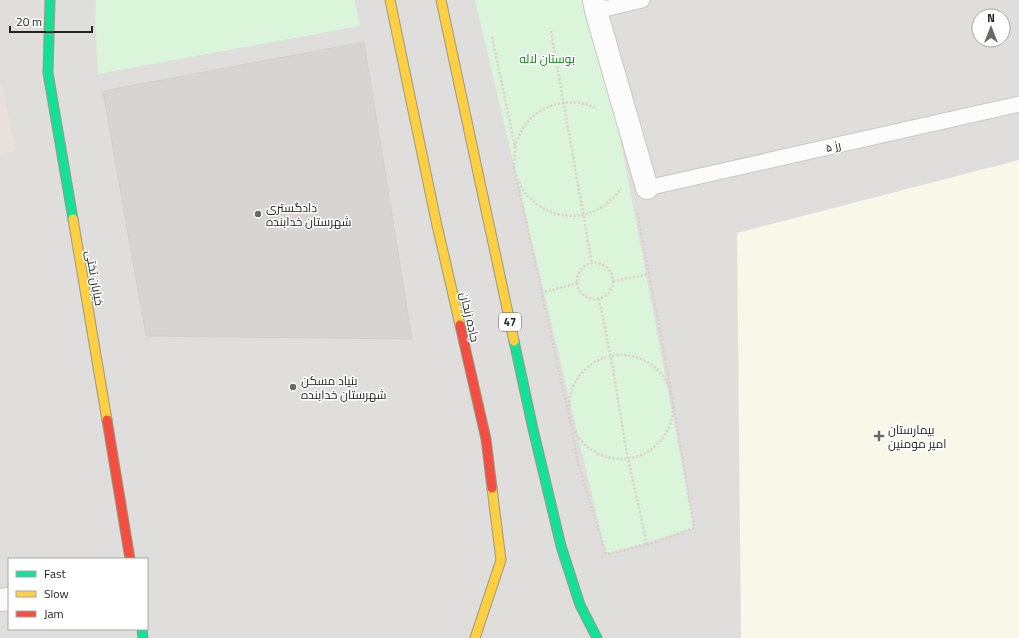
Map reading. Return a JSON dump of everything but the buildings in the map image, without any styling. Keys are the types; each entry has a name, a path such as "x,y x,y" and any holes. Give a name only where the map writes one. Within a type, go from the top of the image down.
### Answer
{"main road":[{"name":"خیابان تختی","path":"50,0 48,73 130,558"},
{"name":"جاده زنجان","path":"390,0 436,221 486,439 501,560 475,638"},
{"name":"47","path":"441,0 533,429 561,546 580,605 597,638"}],"street":[{"path":"595,6 642,197"}],"lane":[{"path":"595,6 642,0"},
{"name":"رز ۵","path":"642,197 1019,104"}],"path":[{"path":"551,31 592,264"},
{"path":"492,37 515,147 514,167 578,463 606,554 647,545 694,528 650,274 642,197"},
{"path":"515,147 522,129 535,114 552,105 572,101 591,105 602,111"},
{"path":"514,167 520,185 530,200 545,210 562,216 584,215 598,210 612,199 623,184"},
{"path":"596,263 607,268 611,272 613,281 612,288 608,293 604,297 598,299 593,299 583,294 578,283 580,272 592,264 596,263"},
{"path":"613,281 650,274"},
{"path":"541,293 578,283"},
{"path":"598,299 611,357 626,449 647,545"},
{"path":"620,355 638,358 654,367 666,380 672,396 673,413 669,429 666,434 660,443 646,453 631,459 614,459 598,454 584,445 574,432 569,416 569,399 575,382 586,368 602,358 611,357 620,355"}],"shaded area":[{"path":"0,0 1019,0 1019,638 0,638"},
{"path":"0,79 16,151 0,154"},
{"name":"بیمارستان امیر مومنین","path":"1019,160 1019,638 741,638 737,233"}],"green space":[{"path":"96,0 355,0 360,26 98,74 95,15"},
{"name":"بوستان لاله","path":"475,0 594,0 694,528 606,554"}],"traffic: fast":[{"path":"50,0 48,73 73,219"},
{"path":"514,341 561,546 580,605 597,638"},
{"path":"142,630 143,638"}],"traffic: slow":[{"path":"390,0 436,221 460,325"},
{"path":"441,0 514,341"},
{"path":"73,219 107,420"},
{"path":"475,638 501,560 492,488"}],"traffic: jam":[{"path":"460,325 486,439 492,488"},
{"path":"107,420 130,558"}],"place":[{"name":"دادگستری شهرستان خدابنده","path":"258,214"},
{"name":"بنیاد مسکن شهرستان خدابنده","path":"293,387"},
{"name":"بیمارستان امیر مومنین","path":"879,436"}]}
